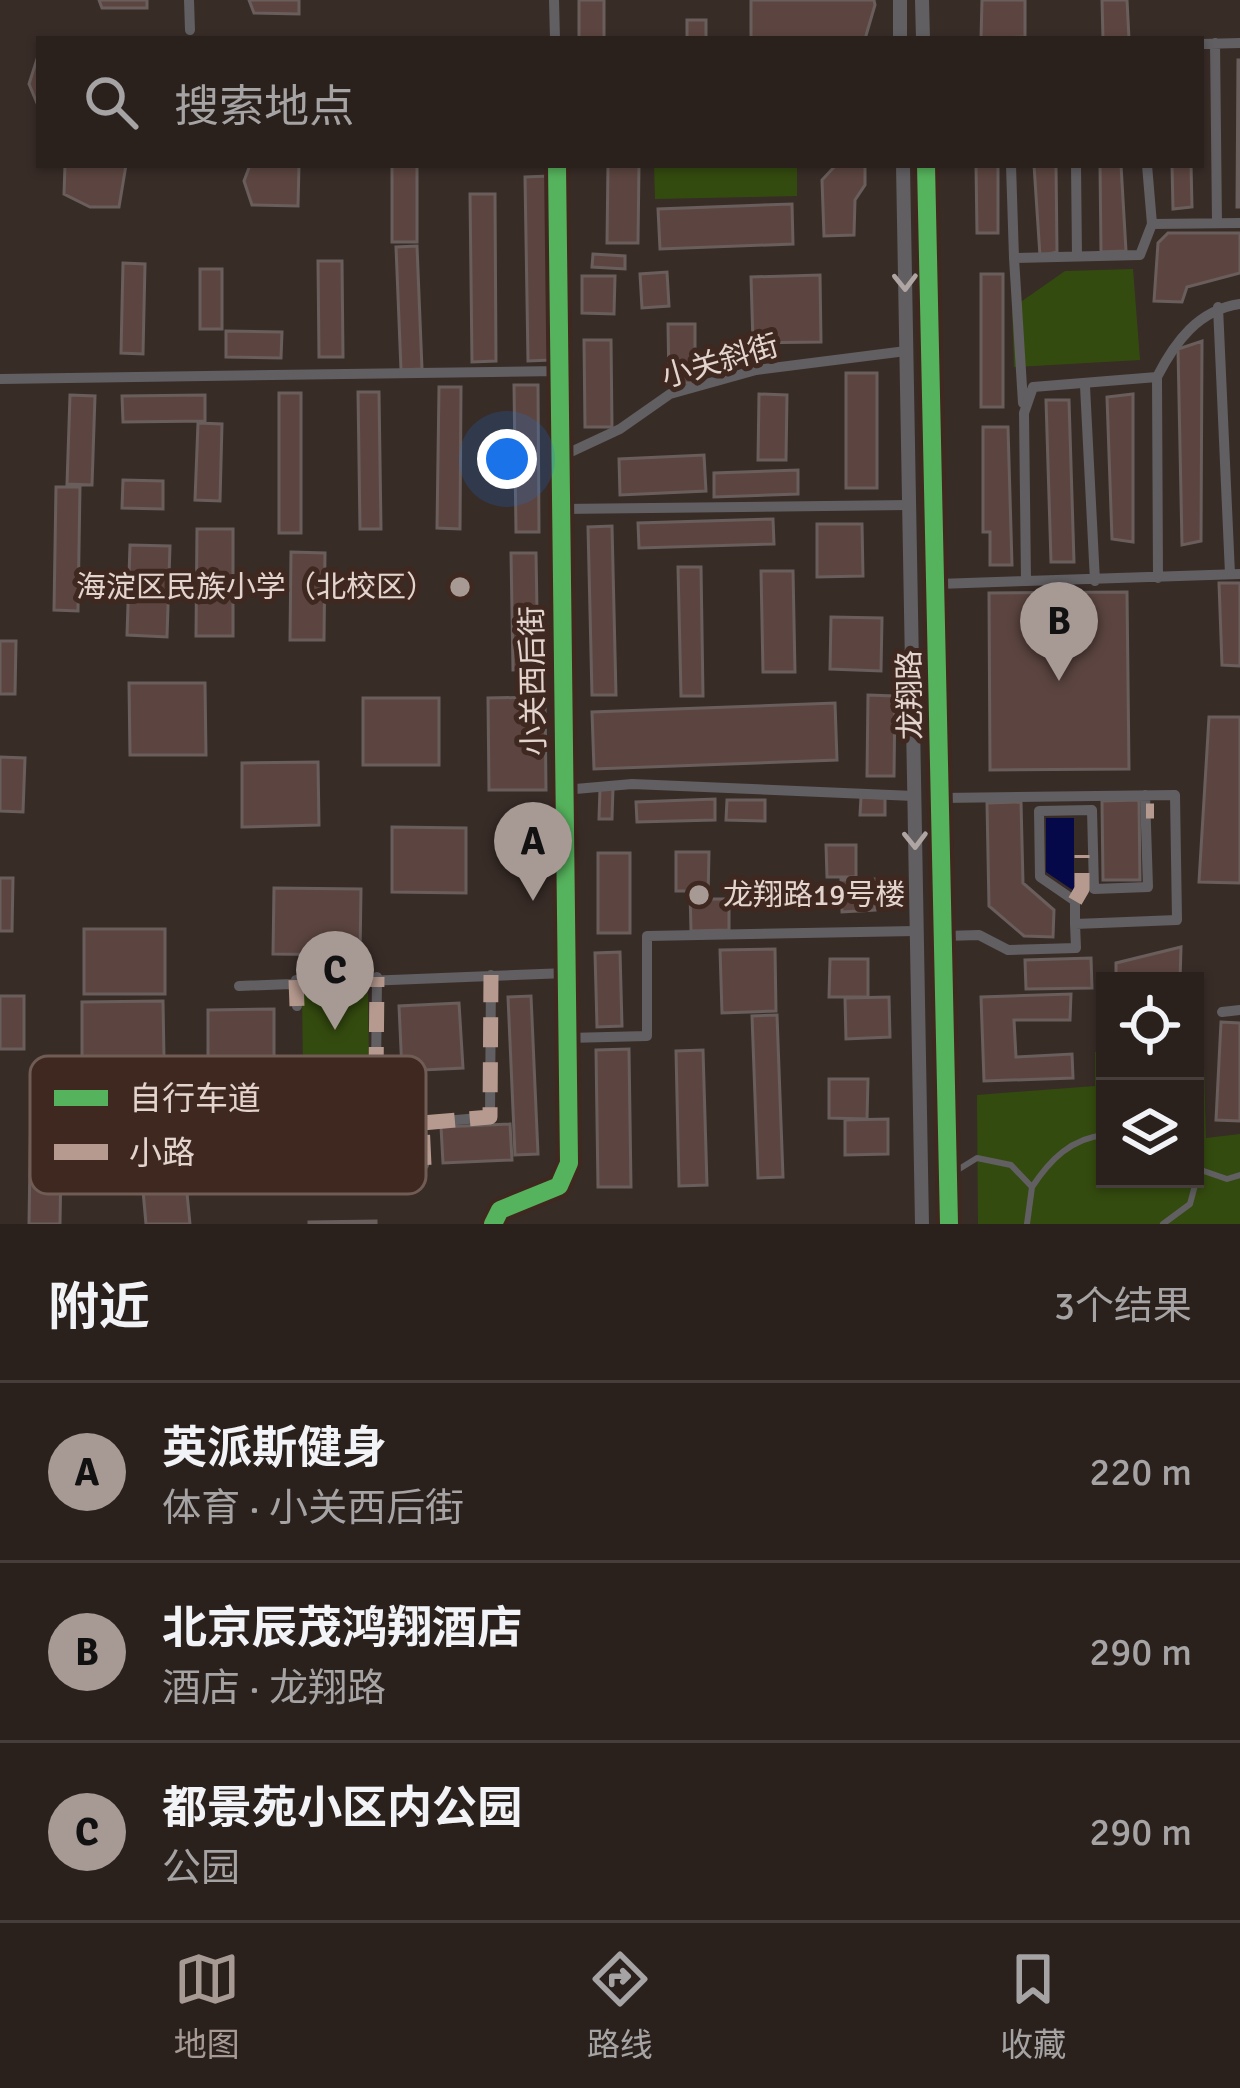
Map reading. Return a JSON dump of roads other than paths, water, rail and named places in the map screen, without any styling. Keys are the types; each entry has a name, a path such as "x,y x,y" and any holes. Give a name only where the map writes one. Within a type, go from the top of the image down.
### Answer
{"street":[{"path":"189,0 190,30"},
{"path":"554,0 555,36"},
{"path":"899,0 900,36"},
{"path":"922,0 923,36"},
{"path":"1216,223 1208,43 1240,43"},
{"name":"小关西后街","path":"493,1224 500,1210 560,1186 569,1163 556,168"},
{"name":"龙翔路","path":"903,168 922,1224"},
{"name":"龙翔路","path":"926,168 949,1224"},
{"path":"1011,168 1024,412 1026,581"},
{"path":"1076,168 1078,256"},
{"path":"1014,258 1140,255 1152,224 1147,168"},
{"path":"1152,224 1240,223"},
{"path":"1158,578 1157,377 1176,341 1218,307 1240,304"},
{"path":"938,584 1235,574 1218,307"},
{"name":"小关斜街","path":"560,457 620,429 670,394 756,370 906,351"},
{"path":"0,380 559,371"},
{"path":"1024,412 1033,387 1157,377"},
{"path":"1085,386 1095,581"},
{"path":"560,509 909,505"},
{"path":"564,790 632,784 914,796"},
{"path":"944,936 979,935 1008,950 1076,948 1079,919 1075,901 1040,877 1040,811 1092,810 1094,889 1148,887 1145,795"},
{"path":"941,798 1031,802 1175,795 1177,920 1079,919"},
{"path":"568,1038 647,1036 647,936 916,931"},
{"path":"238,986 296,980 567,973"},
{"path":"426,1123 490,1117 491,975"},
{"path":"376,977 376,1056"},
{"path":"296,980 297,1006"},
{"path":"1222,1012 1240,1010"}],"lane":[{"path":"1027,1224 1032,1187 1049,1162 1085,1137 1096,1136"},
{"path":"948,1175 977,1158 1011,1165 1032,1187"},
{"path":"1204,1171 1227,1179 1240,1175"},
{"path":"1163,1224 1190,1204 1193,1188"}],"place":[{"name":"海淀区民族小学（北校区）","path":"460,587"},
{"name":"北京辰茂鸿翔酒店","path":"1059,681"},
{"name":"龙翔路19号楼","path":"699,895"},
{"name":"英派斯健身","path":"533,901"},
{"name":"都景苑小区内公园","path":"335,1030"}]}
